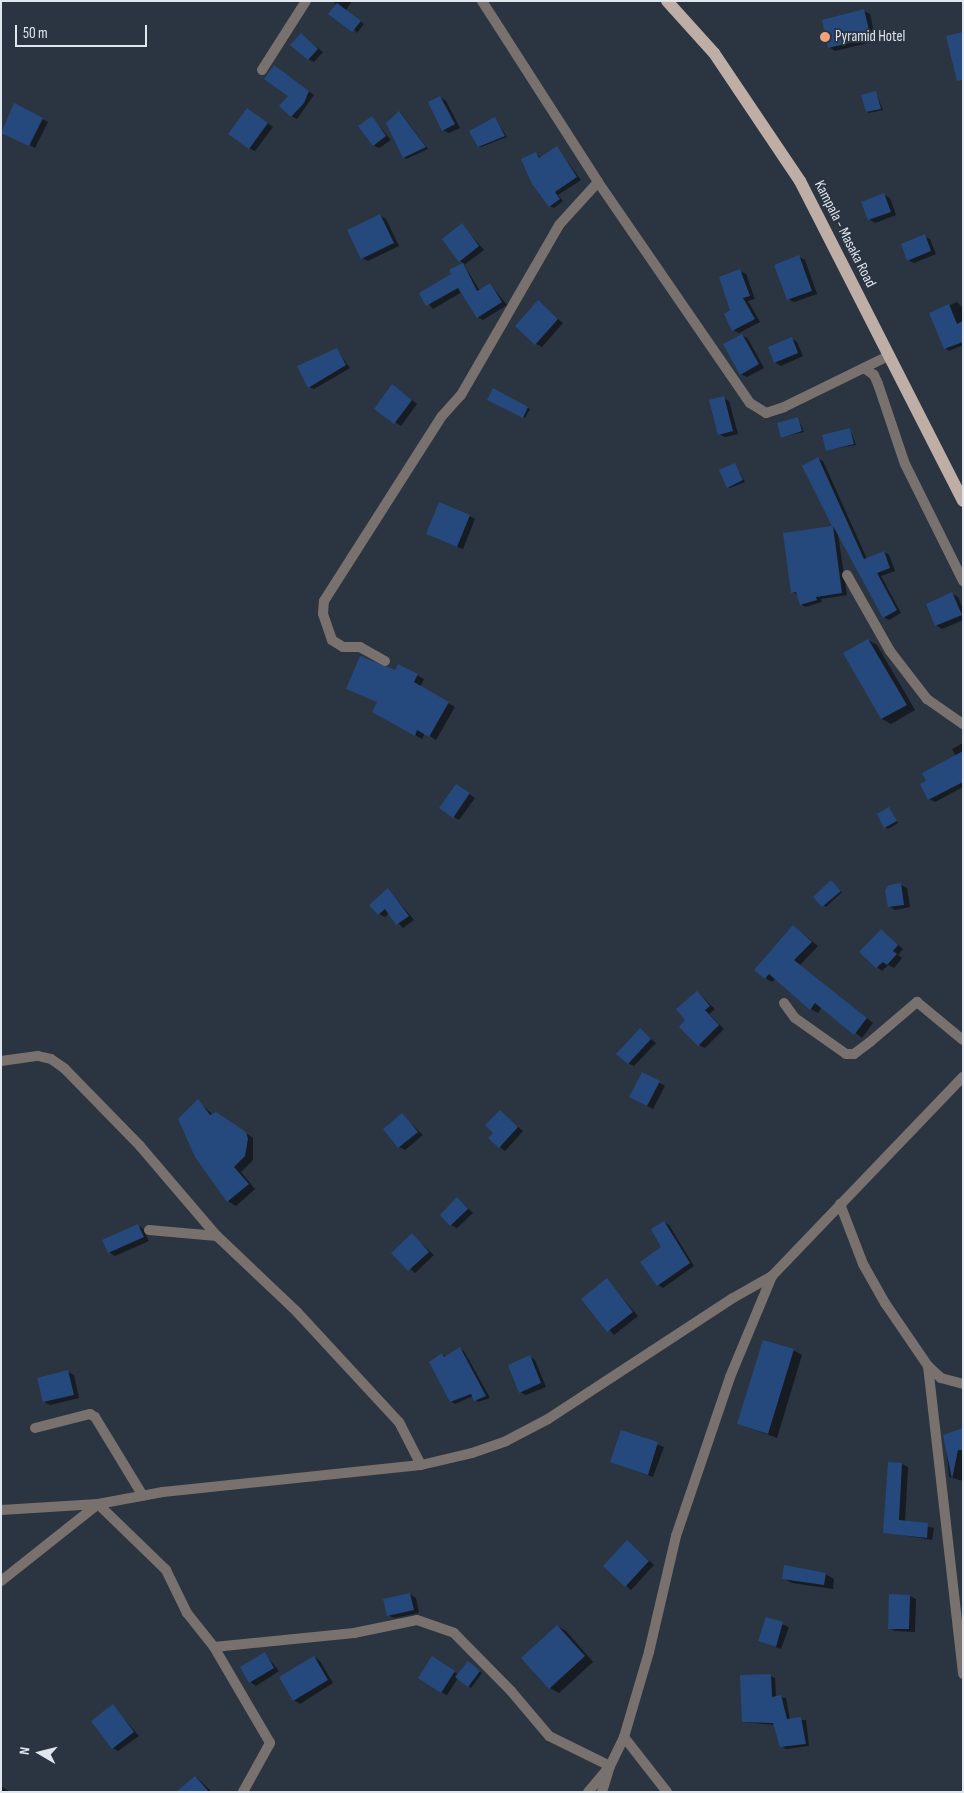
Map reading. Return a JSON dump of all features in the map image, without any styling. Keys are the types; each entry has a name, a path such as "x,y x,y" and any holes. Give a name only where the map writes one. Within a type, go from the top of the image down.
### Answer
{"main road":[{"name":"Kampala - Masaka Road","path":"667,1 714,53 791,165 963,501"}],"street":[{"path":"262,70 306,1"},
{"path":"482,1 598,182 750,403 758,410 766,413 784,407 888,356"},
{"path":"385,661 360,647 343,648 332,640 323,614 324,601 442,416 461,395 559,225 598,182"},
{"path":"864,368 878,384 905,464 963,581"},
{"path":"847,575 890,651 921,692 963,724"},
{"path":"784,1003 795,1018 846,1054 854,1054 917,1002 963,1040"},
{"path":"1,1061 38,1056 51,1059 64,1068 140,1146 217,1236 297,1312 399,1422 421,1464"},
{"path":"1,1510 98,1504 143,1496 421,1464 506,1441 548,1419 733,1298 772,1276 963,1078"},
{"path":"840,1204 864,1264 885,1304 928,1366 941,1378 963,1384"},
{"path":"149,1230 217,1236"},
{"path":"602,1792 610,1766 624,1737 649,1652 676,1536 730,1377 772,1276"},
{"path":"928,1366 963,1674"},
{"path":"35,1428 90,1414 95,1417 143,1496"},
{"path":"1,1581 98,1504"},
{"path":"98,1504 166,1570 187,1612 214,1647 270,1743 243,1792"},
{"path":"214,1647 354,1633 417,1620 454,1633 511,1691 549,1736 610,1766"},
{"path":"624,1737 667,1792"},
{"path":"588,1792 610,1766"}],"building":[{"path":"337,3 361,21 352,32 328,14"},
{"path":"864,9 871,38 828,48 822,20"},
{"path":"963,32 963,80 957,81 946,36"},
{"path":"301,33 318,49 308,60 290,45"},
{"path":"274,65 309,91 304,103 291,117 279,106 288,96 264,79"},
{"path":"876,91 881,109 866,112 861,95"},
{"path":"440,96 455,124 442,131 428,102"},
{"path":"14,103 43,118 29,146 1,133"},
{"path":"247,108 268,123 249,149 228,134"},
{"path":"399,111 426,147 403,158 386,123"},
{"path":"372,116 386,136 373,146 358,126"},
{"path":"495,117 505,136 478,147 469,131"},
{"path":"557,146 577,177 555,192 560,199 549,207 532,184 521,159 536,152 539,158"},
{"path":"884,193 891,212 868,220 861,202"},
{"path":"380,214 394,243 361,259 347,230"},
{"path":"462,223 479,246 459,262 442,239"},
{"path":"925,234 931,251 907,261 901,244"},
{"path":"799,255 812,291 787,300 774,265"},
{"path":"463,263 477,291 490,283 502,302 477,318 458,288 426,306 419,293 451,274 449,270"},
{"path":"740,269 750,296 743,298 755,319 732,331 724,314 730,310 719,277"},
{"path":"538,300 558,319 535,345 515,326"},
{"path":"949,304 957,324 963,321 963,342 944,349 929,313"},
{"path":"742,334 759,364 740,375 723,344"},
{"path":"792,337 798,353 774,363 768,347"},
{"path":"337,348 346,365 308,388 297,366"},
{"path":"392,384 412,400 394,424 374,409"},
{"path":"493,388 528,407 523,418 487,400"},
{"path":"724,396 733,431 718,435 709,400"},
{"path":"798,417 802,431 781,438 777,423"},
{"path":"850,428 854,444 826,451 822,435"},
{"path":"818,457 864,559 884,551 890,568 877,573 897,610 883,618 833,526 842,593 816,597 817,600 800,605 796,592 791,593 783,533 832,526 802,466"},
{"path":"735,463 743,480 727,488 719,470"},
{"path":"439,502 470,515 457,547 426,534"},
{"path":"952,592 962,615 935,626 926,604"},
{"path":"868,639 907,705 881,719 843,653"},
{"path":"360,656 395,670 398,664 418,674 414,682 449,702 429,737 417,730 415,736 372,712 377,702 346,689"},
{"path":"963,751 963,782 928,800 920,784 926,781 922,773"},
{"path":"456,784 470,793 453,818 439,808"},
{"path":"889,807 897,821 884,828 877,814"},
{"path":"831,880 841,891 822,907 813,897"},
{"path":"901,883 904,905 888,907 885,890 889,885"},
{"path":"388,888 409,916 396,925 385,909 378,915 369,905"},
{"path":"793,925 812,942 794,960 867,1018 854,1035 815,1003 810,1010 769,974 765,979 754,970"},
{"path":"881,929 898,945 893,951 897,954 887,965 883,962 876,968 859,952"},
{"path":"697,991 710,1006 705,1010 719,1025 698,1046 679,1027 685,1020 676,1009"},
{"path":"640,1028 651,1039 628,1064 616,1054"},
{"path":"642,1072 660,1081 647,1106 629,1097"},
{"path":"198,1099 210,1115 216,1112 246,1132 248,1139 245,1156 234,1167 249,1184 227,1202 195,1157 178,1119"},
{"path":"500,1110 518,1127 499,1148 488,1138 493,1133 485,1125"},
{"path":"402,1113 418,1132 398,1148 383,1129"},
{"path":"457,1197 468,1209 450,1226 440,1215"},
{"path":"664,1221 690,1263 657,1286 640,1262 661,1247 651,1229"},
{"path":"138,1224 144,1237 108,1253 102,1240"},
{"path":"412,1233 429,1252 408,1271 391,1253"},
{"path":"607,1278 633,1312 607,1332 581,1299"},
{"path":"763,1340 794,1349 768,1434 737,1424"},
{"path":"460,1347 486,1396 474,1401 471,1394 450,1402 429,1362 442,1353 444,1357"},
{"path":"530,1355 541,1383 519,1393 508,1365"},
{"path":"68,1370 74,1395 43,1402 37,1378"},
{"path":"963,1428 963,1450 958,1450 952,1479 943,1435"},
{"path":"621,1430 658,1442 648,1475 610,1462"},
{"path":"888,1462 902,1463 899,1520 928,1523 927,1538 883,1533"},
{"path":"627,1540 649,1561 625,1587 603,1566"},
{"path":"784,1565 826,1573 824,1585 782,1579"},
{"path":"410,1593 414,1610 387,1616 383,1599"},
{"path":"889,1594 910,1595 909,1629 888,1629"},
{"path":"766,1617 783,1622 776,1647 758,1641"},
{"path":"557,1625 585,1656 549,1689 521,1658"},
{"path":"265,1652 274,1668 249,1683 240,1667"},
{"path":"314,1656 328,1680 293,1701 279,1677"},
{"path":"432,1656 455,1671 441,1693 418,1678"},
{"path":"468,1661 480,1671 468,1687 455,1677"},
{"path":"771,1674 772,1697 781,1695 787,1719 801,1717 806,1744 780,1747 773,1723 742,1722 740,1675"},
{"path":"113,1704 134,1732 112,1749 91,1721"},
{"path":"195,1776 209,1792 176,1792"}],"place":[{"name":"Pyramid Hotel","path":"825,37"}]}
